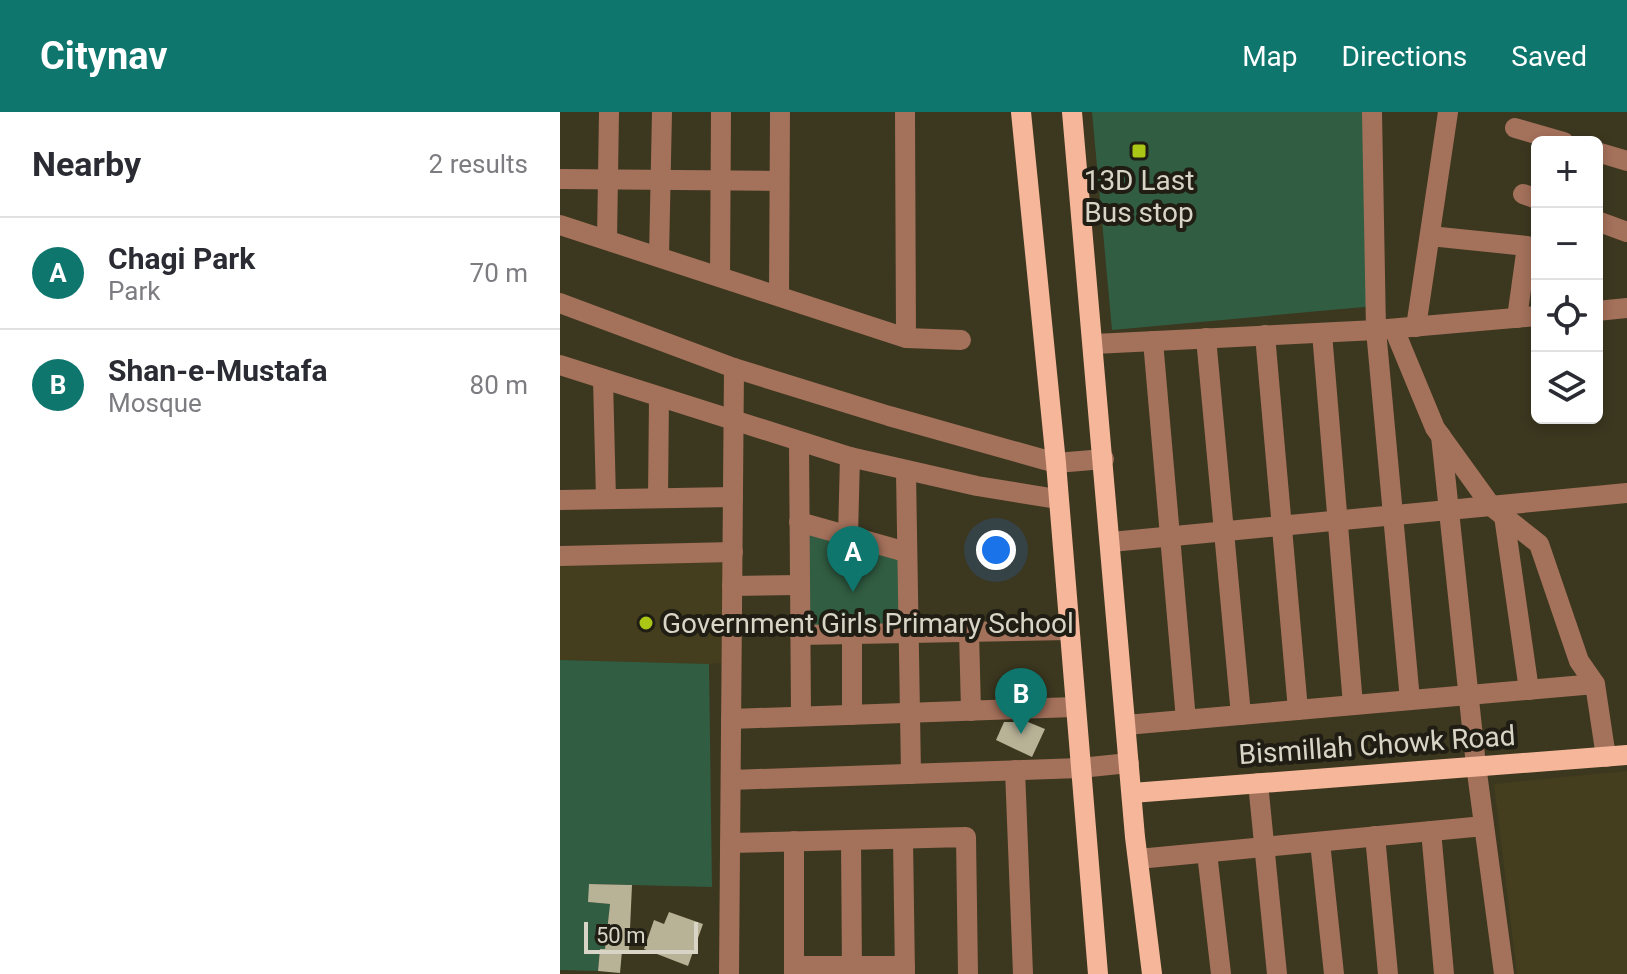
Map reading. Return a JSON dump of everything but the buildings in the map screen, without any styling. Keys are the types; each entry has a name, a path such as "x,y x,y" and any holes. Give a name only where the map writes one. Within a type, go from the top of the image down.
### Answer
{"main road":[{"path":"1021,112 1056,463 1098,974"},
{"path":"1072,112 1129,763 1152,974"},
{"name":"Bismillah Chowk Road","path":"1132,793 1617,756"}],"street":[{"path":"607,240 609,112"},
{"path":"659,257 662,112"},
{"path":"720,277 721,112"},
{"path":"779,296 780,112"},
{"path":"905,112 906,338"},
{"path":"1372,112 1393,516 1410,700"},
{"path":"1416,327 1448,112"},
{"path":"1515,128 1543,136"},
{"path":"1603,154 1627,161"},
{"path":"560,179 779,181"},
{"path":"1603,223 1627,232"},
{"path":"560,225 906,338 961,340"},
{"path":"1094,344 1385,330 1527,317 1527,246 1430,236"},
{"path":"560,303 734,368 889,416 1056,463 1104,459"},
{"path":"1603,310 1627,308"},
{"path":"1385,330 1441,436 1498,512 1539,544 1579,661 1595,684 1617,756"},
{"path":"1322,333 1353,705"},
{"path":"1265,335 1298,710"},
{"path":"1206,338 1241,715"},
{"path":"1153,341 1186,720"},
{"path":"560,365 850,457 906,472 1057,499"},
{"path":"729,974 734,368"},
{"path":"603,379 606,499"},
{"path":"658,498 659,397"},
{"path":"1441,436 1476,765 1504,974"},
{"path":"799,442 801,716"},
{"path":"848,536 850,457"},
{"path":"906,472 911,774"},
{"path":"1111,542 1449,511 1498,512 1627,493"},
{"path":"560,500 733,497"},
{"path":"1498,512 1529,690"},
{"path":"799,522 906,552"},
{"path":"560,556 733,552"},
{"path":"732,586 800,585"},
{"path":"800,635 1068,630"},
{"path":"969,632 971,711"},
{"path":"852,634 852,715"},
{"path":"1126,725 1595,684"},
{"path":"731,719 1075,707"},
{"path":"731,780 1080,768 1129,763"},
{"path":"1015,770 1023,974"},
{"path":"1258,783 1277,974"},
{"path":"1138,859 1484,826"},
{"path":"1431,831 1444,974"},
{"path":"1375,836 1388,974"},
{"path":"730,843 966,837 968,974"},
{"path":"794,841 794,970 905,970 903,839"},
{"path":"851,840 852,970"},
{"path":"1320,842 1334,974"},
{"path":"1207,853 1221,974"}],"shaded area":[{"name":"Government Girls Primary School","path":"733,552 732,662 560,660 560,556"},
{"path":"1627,771 1627,974 1517,974 1494,784"}],"green space":[{"path":"1092,112 1372,112 1375,306 1112,330"},
{"path":"799,522 906,552 908,632 800,635"},
{"path":"560,660 709,664 712,887 590,884 589,902 610,904 605,949 600,950 598,971 560,970"}],"place":[{"name":"13D Last Bus stop","path":"1139,151"},
{"name":"Chagi Park","path":"853,592"},
{"name":"Government Girls Primary School","path":"646,623"},
{"name":"Shan-e-Mustafa","path":"1021,734"}]}
